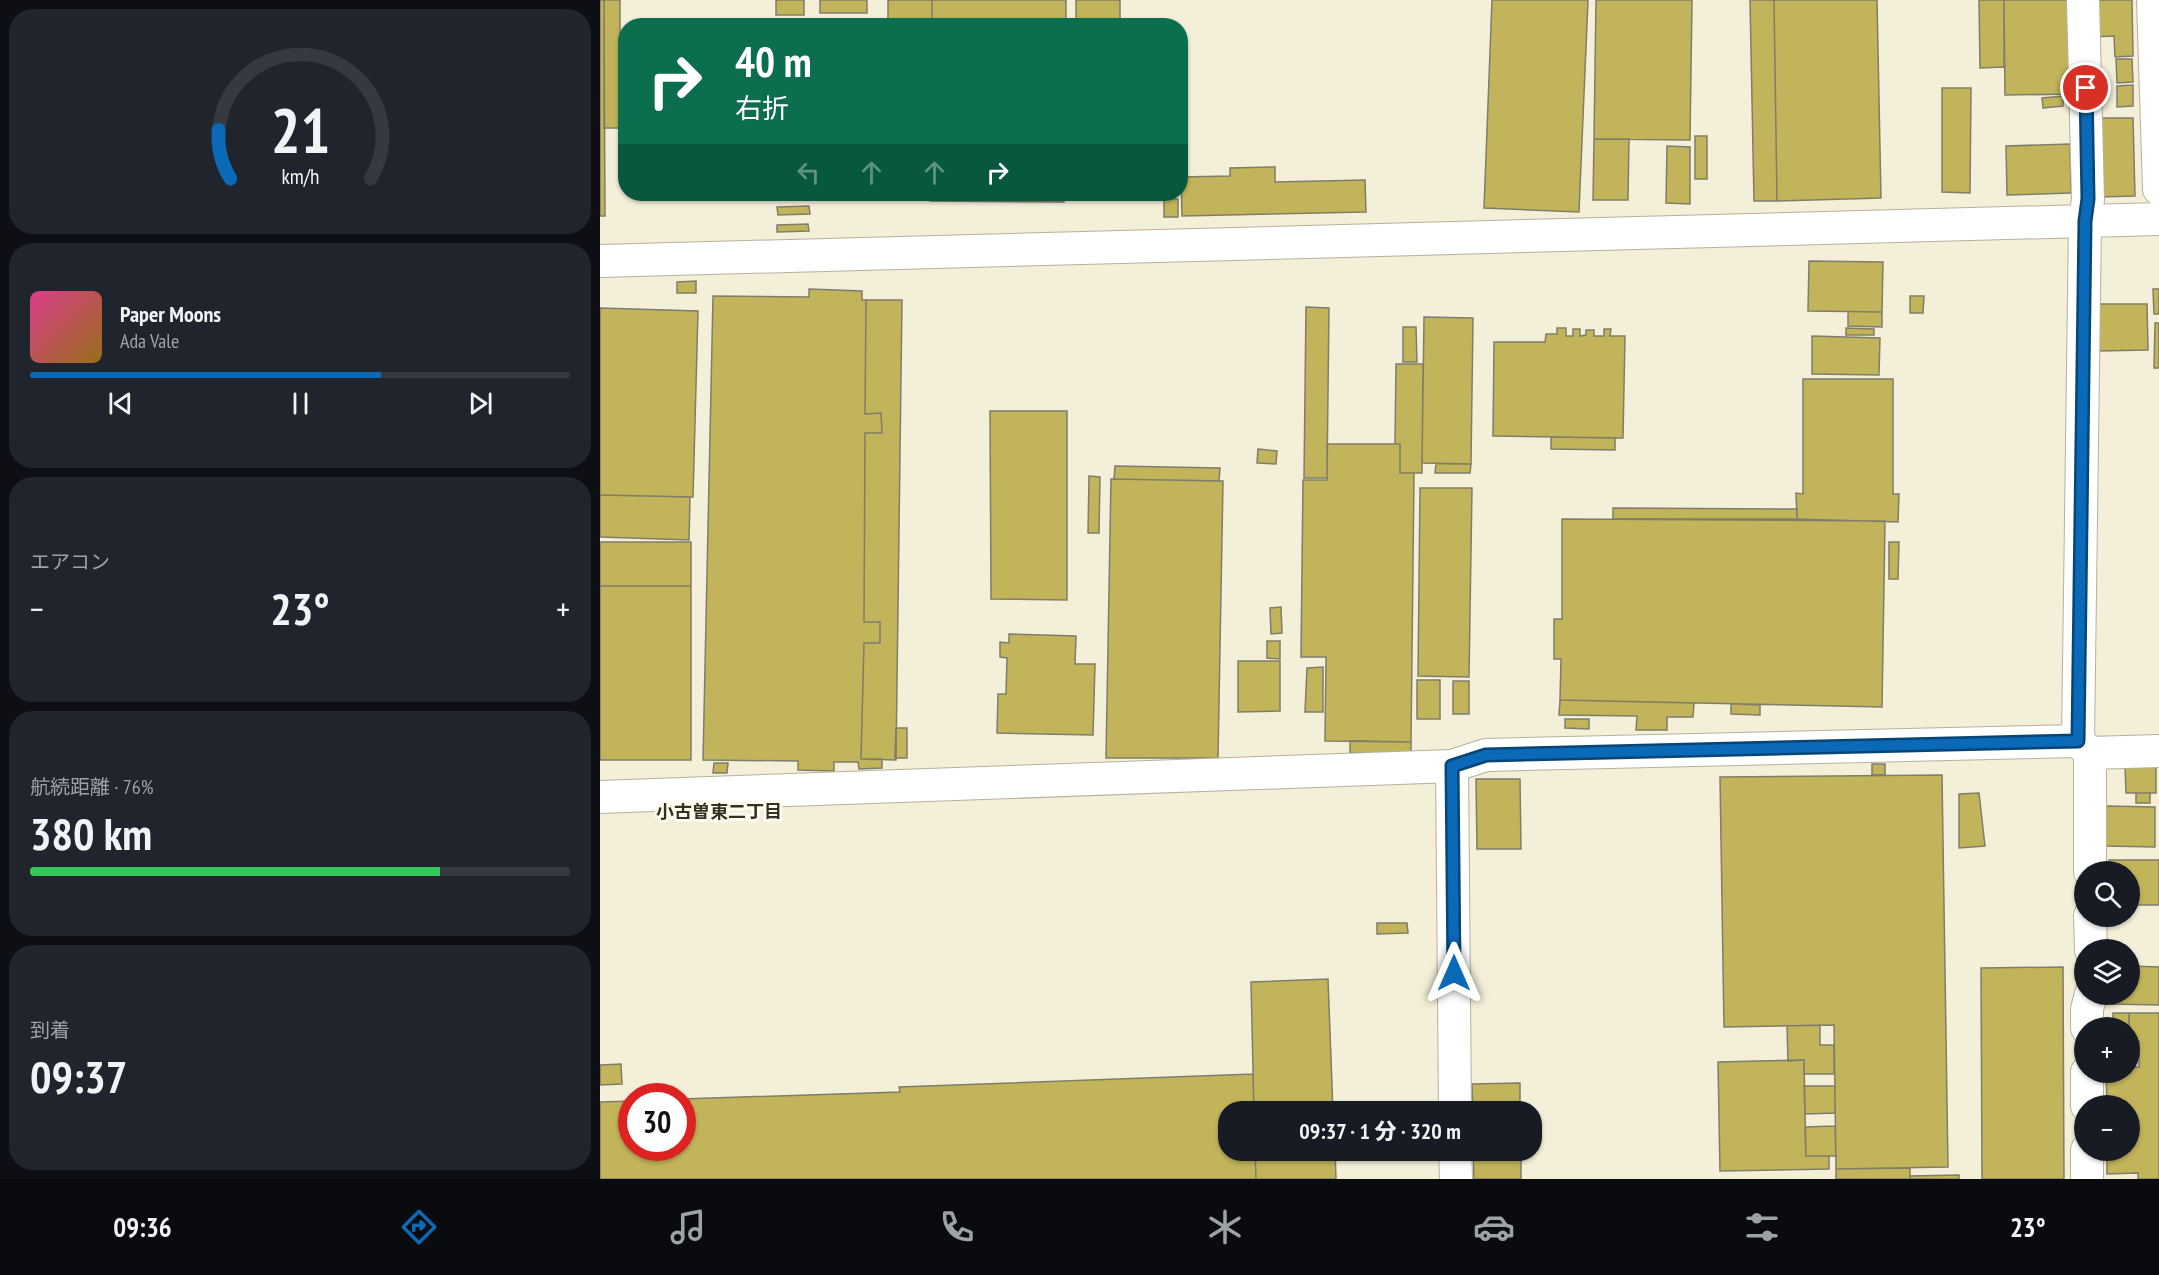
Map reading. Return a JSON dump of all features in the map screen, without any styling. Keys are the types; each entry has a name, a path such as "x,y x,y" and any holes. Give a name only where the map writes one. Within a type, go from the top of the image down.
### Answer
{"street":[{"path":"2084,0 2088,199 2085,221 2084,747 2089,861"},
{"path":"2153,0 2159,189"},
{"path":"600,261 2159,219"},
{"path":"600,797 1452,766 1486,755 2084,747 2159,751"},
{"path":"1452,766 1455,1101"},
{"path":"1455,1161 1456,1179"},
{"path":"2087,1161 2087,1179"}],"building":[{"path":"600,0 604,0 605,216 600,216"},
{"path":"604,0 620,0 618,128 604,128"},
{"path":"776,0 804,0 804,15 776,15"},
{"path":"820,0 867,0 867,13 820,13"},
{"path":"888,0 932,0 932,18 888,18"},
{"path":"932,0 1066,0 1066,18 932,18"},
{"path":"1076,0 1120,0 1120,18 1076,18"},
{"path":"1492,0 1588,0 1579,212 1484,208"},
{"path":"1596,0 1692,0 1690,140 1594,139"},
{"path":"1750,0 1774,0 1777,201 1754,201"},
{"path":"1774,0 1877,0 1881,198 1777,201"},
{"path":"1979,0 2004,0 2004,67 1980,68"},
{"path":"2004,0 2076,0 2077,94 2005,95"},
{"path":"2091,0 2132,0 2133,56 2115,57 2114,36 2092,37"},
{"path":"2116,59 2132,59 2133,82 2117,83"},
{"path":"2133,85 2133,106 2117,107 2117,86"},
{"path":"1942,88 1971,88 1970,193 1942,192"},
{"path":"2063,96 2063,106 2043,108 2042,98"},
{"path":"2098,118 2133,118 2135,196 2097,197"},
{"path":"1695,136 1707,136 1707,179 1695,179"},
{"path":"1594,139 1629,139 1628,200 1593,200"},
{"path":"2070,144 2071,193 2007,195 2006,146"},
{"path":"1667,146 1690,147 1690,204 1666,203"},
{"path":"1275,167 1275,182 1365,180 1366,212 1182,216 1182,201 1188,201 1188,177 1230,176 1230,168"},
{"path":"930,201 1064,201 1064,202"},
{"path":"1164,201 1178,201 1178,217 1164,217"},
{"path":"809,206 810,214 778,215 777,207"},
{"path":"808,224 809,231 777,232 777,225"},
{"path":"1809,261 1883,262 1882,312 1808,311"},
{"path":"696,281 696,293 677,293 677,282"},
{"path":"809,289 862,291 862,300 866,300 865,414 881,413 882,433 865,433 864,622 880,622 880,643 864,643 861,759 882,759 882,768 859,769 858,762 834,762 834,771 798,770 798,761 703,760 713,296 809,297"},
{"path":"2153,289 2159,289 2159,314 2154,314"},
{"path":"1910,296 1924,296 1923,313 1910,313"},
{"path":"866,300 902,300 896,760 861,759 864,643 880,643 880,622 864,622 865,433 882,433 881,413 865,414"},
{"path":"2098,304 2147,304 2148,350 2098,351"},
{"path":"1306,307 1329,308 1327,478 1304,478"},
{"path":"600,308 698,311 693,497 600,495"},
{"path":"1848,312 1882,312 1882,327 1848,326"},
{"path":"1424,317 1473,318 1471,464 1422,463"},
{"path":"2155,323 2159,323 2159,368 2154,368"},
{"path":"1403,327 1416,327 1417,362 1403,362"},
{"path":"1557,328 1566,328 1566,336 1573,336 1573,329 1580,329 1580,336 1586,335 1586,330 1594,330 1594,336 1604,336 1604,329 1611,329 1610,336 1625,336 1623,438 1493,436 1494,342 1545,342 1546,334 1557,334"},
{"path":"1846,328 1874,329 1874,335 1846,335"},
{"path":"1812,336 1880,338 1879,375 1812,374"},
{"path":"1396,364 1423,364 1422,473 1400,473 1400,444 1395,444"},
{"path":"1803,379 1893,379 1893,494 1899,494 1898,522 1797,519 1796,493 1803,494"},
{"path":"990,411 1067,411 1067,600 991,599"},
{"path":"1551,437 1615,438 1615,450 1551,449"},
{"path":"1327,444 1400,444 1400,473 1414,473 1411,742 1325,741 1326,657 1301,657 1303,480 1327,480"},
{"path":"1258,449 1277,451 1276,464 1257,463"},
{"path":"1436,464 1471,464 1470,473 1435,473"},
{"path":"1115,466 1220,468 1219,481 1114,479"},
{"path":"1089,476 1100,477 1099,533 1088,533"},
{"path":"1111,479 1223,481 1218,758 1106,758"},
{"path":"1420,488 1472,488 1469,677 1418,676"},
{"path":"600,495 690,497 689,540 600,537"},
{"path":"1613,508 1797,509 1797,519 1613,519"},
{"path":"1562,519 1885,521 1882,707 1560,700 1561,659 1554,659 1554,619 1562,619"},
{"path":"600,542 691,542 691,586 600,586"},
{"path":"1889,542 1899,542 1898,579 1889,579"},
{"path":"600,586 691,586 691,760 600,760"},
{"path":"1281,607 1282,633 1271,634 1270,608"},
{"path":"1009,634 1076,636 1075,664 1095,664 1093,735 997,733 998,694 1006,694 1007,658 1000,657 1000,642 1009,643"},
{"path":"1267,641 1280,641 1280,659 1267,658"},
{"path":"1238,661 1280,661 1280,711 1238,712"},
{"path":"1323,667 1323,712 1305,712 1307,668"},
{"path":"1417,680 1440,680 1440,719 1417,719"},
{"path":"1453,681 1469,681 1469,714 1453,714"},
{"path":"1560,700 1694,703 1693,717 1667,717 1667,730 1636,730 1637,716 1559,715"},
{"path":"1731,704 1760,705 1760,715 1731,714"},
{"path":"1565,719 1589,719 1589,729 1565,728"},
{"path":"896,728 907,728 907,758 895,758"},
{"path":"1350,741 1411,742 1411,754 1350,753"},
{"path":"714,763 728,763 727,773 713,773"},
{"path":"1872,764 1885,764 1885,775 1872,775"},
{"path":"2125,766 2156,766 2156,793 2126,793"},
{"path":"1942,775 1948,1167 1836,1169 1834,1025 1724,1027 1720,777"},
{"path":"1476,779 1520,779 1521,849 1477,849"},
{"path":"1979,793 1985,846 1959,848 1959,794"},
{"path":"2136,793 2150,793 2150,803 2136,803"},
{"path":"2106,806 2155,807 2155,847 2106,846"},
{"path":"2159,860 2159,905 2140,905 2140,861 2109,861"},
{"path":"1377,923 1407,923 1408,933 1377,934"},
{"path":"2140,966 2159,967 2159,1005 2140,1005"},
{"path":"2063,967 2064,1179 1982,1179 1981,968"},
{"path":"1328,979 1333,1101 1254,1101 1251,982"},
{"path":"2113,1013 2129,1013 2129,1017 2113,1017"},
{"path":"2129,1013 2159,1013 2159,1179 2138,1179 2138,1173 2107,1174 2107,1161 2140,1161 2140,1095 2107,1095 2106,1083 2140,1083 2140,1017 2129,1017"},
{"path":"1820,1025 1820,1045 1834,1045 1834,1074 1804,1074 1804,1060 1788,1061 1787,1026"},
{"path":"1804,1060 1806,1156 1829,1156 1829,1169 1720,1171 1718,1062"},
{"path":"621,1064 622,1083 600,1085 600,1065"},
{"path":"1253,1074 1254,1101 1218,1101 1218,1161 1255,1161 1256,1179 600,1179 600,1102 618,1101 618,1161 696,1161 696,1099 900,1092 899,1087"},
{"path":"1520,1083 1520,1101 1473,1101 1472,1084"},
{"path":"1804,1086 1835,1086 1835,1113 1805,1114"},
{"path":"1835,1126 1836,1156 1806,1156 1805,1127"},
{"path":"1255,1161 1335,1161 1336,1179 1256,1179"},
{"path":"1473,1161 1521,1161 1521,1179 1474,1179"},
{"path":"1910,1168 1910,1179 1836,1179 1836,1169"},
{"path":"1959,1175 1959,1179 1910,1179 1910,1176"}],"district":[{"name":"小古曽東二丁目","path":"719,812"}],"route":[{"path":"1454,973 1452,766 1486,755 2078,741 2085,221 2088,199 2086,88"}]}
